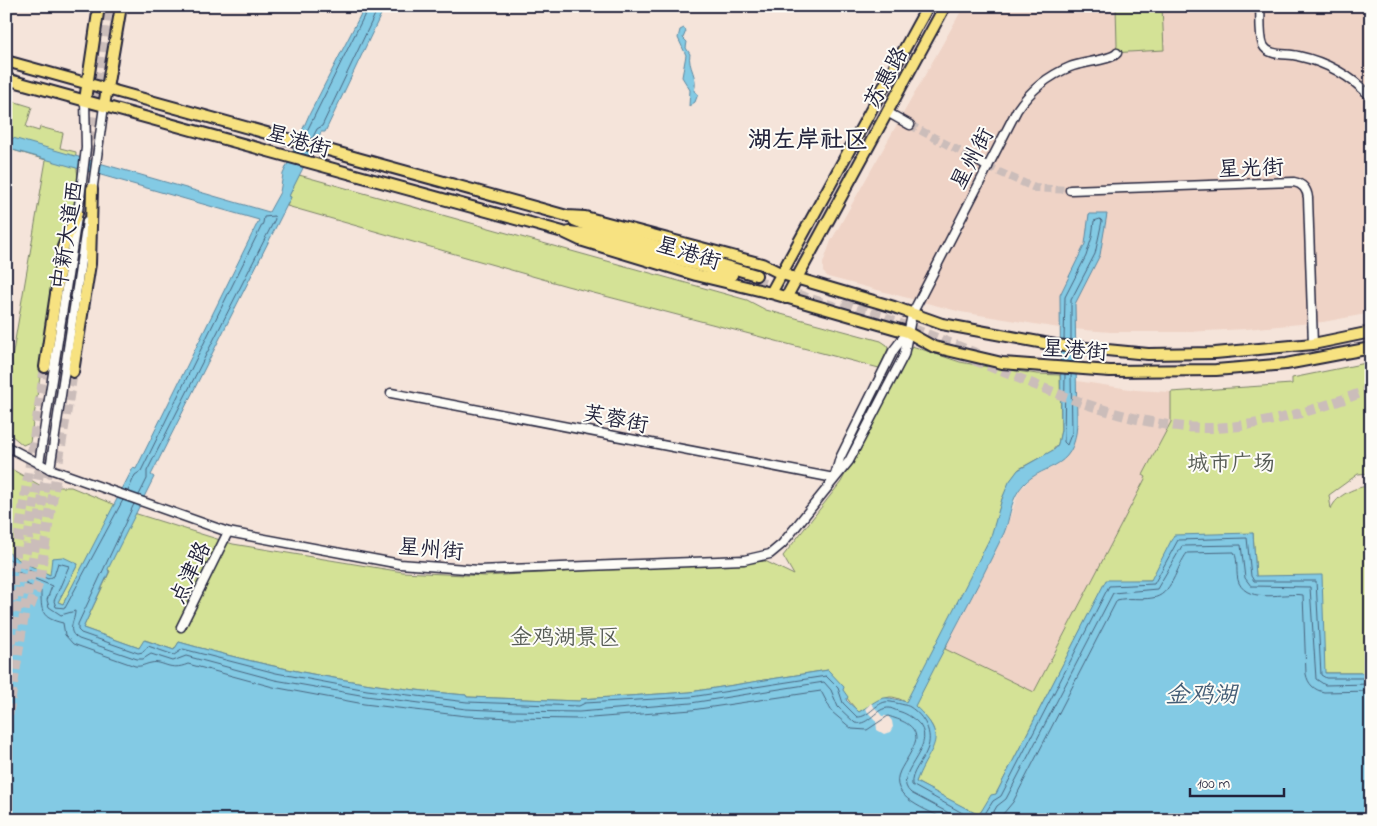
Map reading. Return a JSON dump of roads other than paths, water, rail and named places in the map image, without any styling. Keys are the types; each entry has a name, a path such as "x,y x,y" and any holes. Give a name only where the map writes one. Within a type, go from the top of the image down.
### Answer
{"main road":[{"name":"中新大道西","path":"84,100 99,6"},
{"name":"中新大道西","path":"104,106 121,6"},
{"name":"苏惠路","path":"771,294 928,6"},
{"name":"苏惠路","path":"786,298 944,6"},
{"name":"星港街","path":"6,61 567,216 585,217 762,264 782,274 955,327 1054,346 1167,355 1244,352 1313,344 1371,332"},
{"name":"星港街","path":"6,78 564,232 580,240 696,276 771,294 907,332 934,347 1002,362 1079,370 1149,372 1242,368 1305,362 1371,348"},
{"path":"73,372 90,264 92,190"},
{"path":"45,367 63,247 77,213"},
{"path":"564,232 587,234 756,278 589,226 567,216"}],"street":[{"path":"1260,6 1262,42 1269,51 1305,57 1328,66 1348,77 1371,97"},
{"name":"星州街","path":"6,446 50,469 228,532 400,564 479,570 744,560 770,554 782,544 849,461 904,355 912,314 1017,110 1037,87 1070,66 1093,60 1112,58 1117,53"},
{"name":"中新大道西","path":"39,464 86,148 84,100"},
{"name":"中新大道西","path":"50,469 104,106"},
{"path":"887,112 910,125"},
{"path":"971,157 987,166"},
{"name":"星光街","path":"1070,190 1294,182 1301,185 1307,192 1308,198 1313,344"},
{"name":"星州街","path":"834,478 840,458 888,360 907,332"},
{"name":"芙蓉街","path":"391,393 834,478"},
{"name":"点津路","path":"181,627 228,532"}],"water":[{"name":"金鸡湖","path":"365,6 385,6 325,132 321,132 289,196 291,197 151,475 154,477 108,569 109,572 83,628 139,648 144,640 174,650 179,642 250,661 321,676 429,692 466,695 467,697 579,701 581,699 690,692 828,670 844,687 843,690 848,697 846,700 859,712 885,698 906,702 991,536 1009,482 1018,470 1055,449 1058,444 1061,430 1060,295 1085,244 1089,214 1107,214 1100,255 1075,304 1077,423 1075,440 1070,452 1063,460 1037,474 1019,490 1004,533 915,706 933,727 935,735 931,751 916,782 979,815 991,795 996,794 1106,580 1151,580 1174,535 1253,533 1256,576 1322,575 1325,673 1371,673 1371,820 6,820 6,551 22,562 50,575 52,558 63,557 78,564 58,602 63,604 133,468 136,469 259,220 6,148 6,136 269,212 280,192 283,174 309,115"},
{"path":"684,28 686,31 683,38 687,42 686,48 690,54 690,63 695,81 694,91 698,94 695,102 689,106 690,90 682,77 686,55 678,38 680,30"}],"tunnel":[{"path":"88,156 108,6"},
{"path":"910,125 971,157"},
{"path":"988,167 1035,188 1070,190"},
{"path":"83,231 88,196"},
{"path":"755,281 851,312"},
{"path":"843,302 981,355"},
{"path":"974,360 1058,394 1117,414 1176,426 1206,428 1248,425 1290,416 1331,404 1371,389"},
{"path":"13,601 13,574 45,367"},
{"path":"30,607 39,582 73,372"},
{"path":"6,672 42,455"},
{"path":"6,729 49,458"}],"district":[{"name":"湖左岸社区","path":"808,139"}],"park label":[{"name":"城市广场","path":"1231,462"},
{"name":"金鸡湖景区","path":"565,636"}]}
